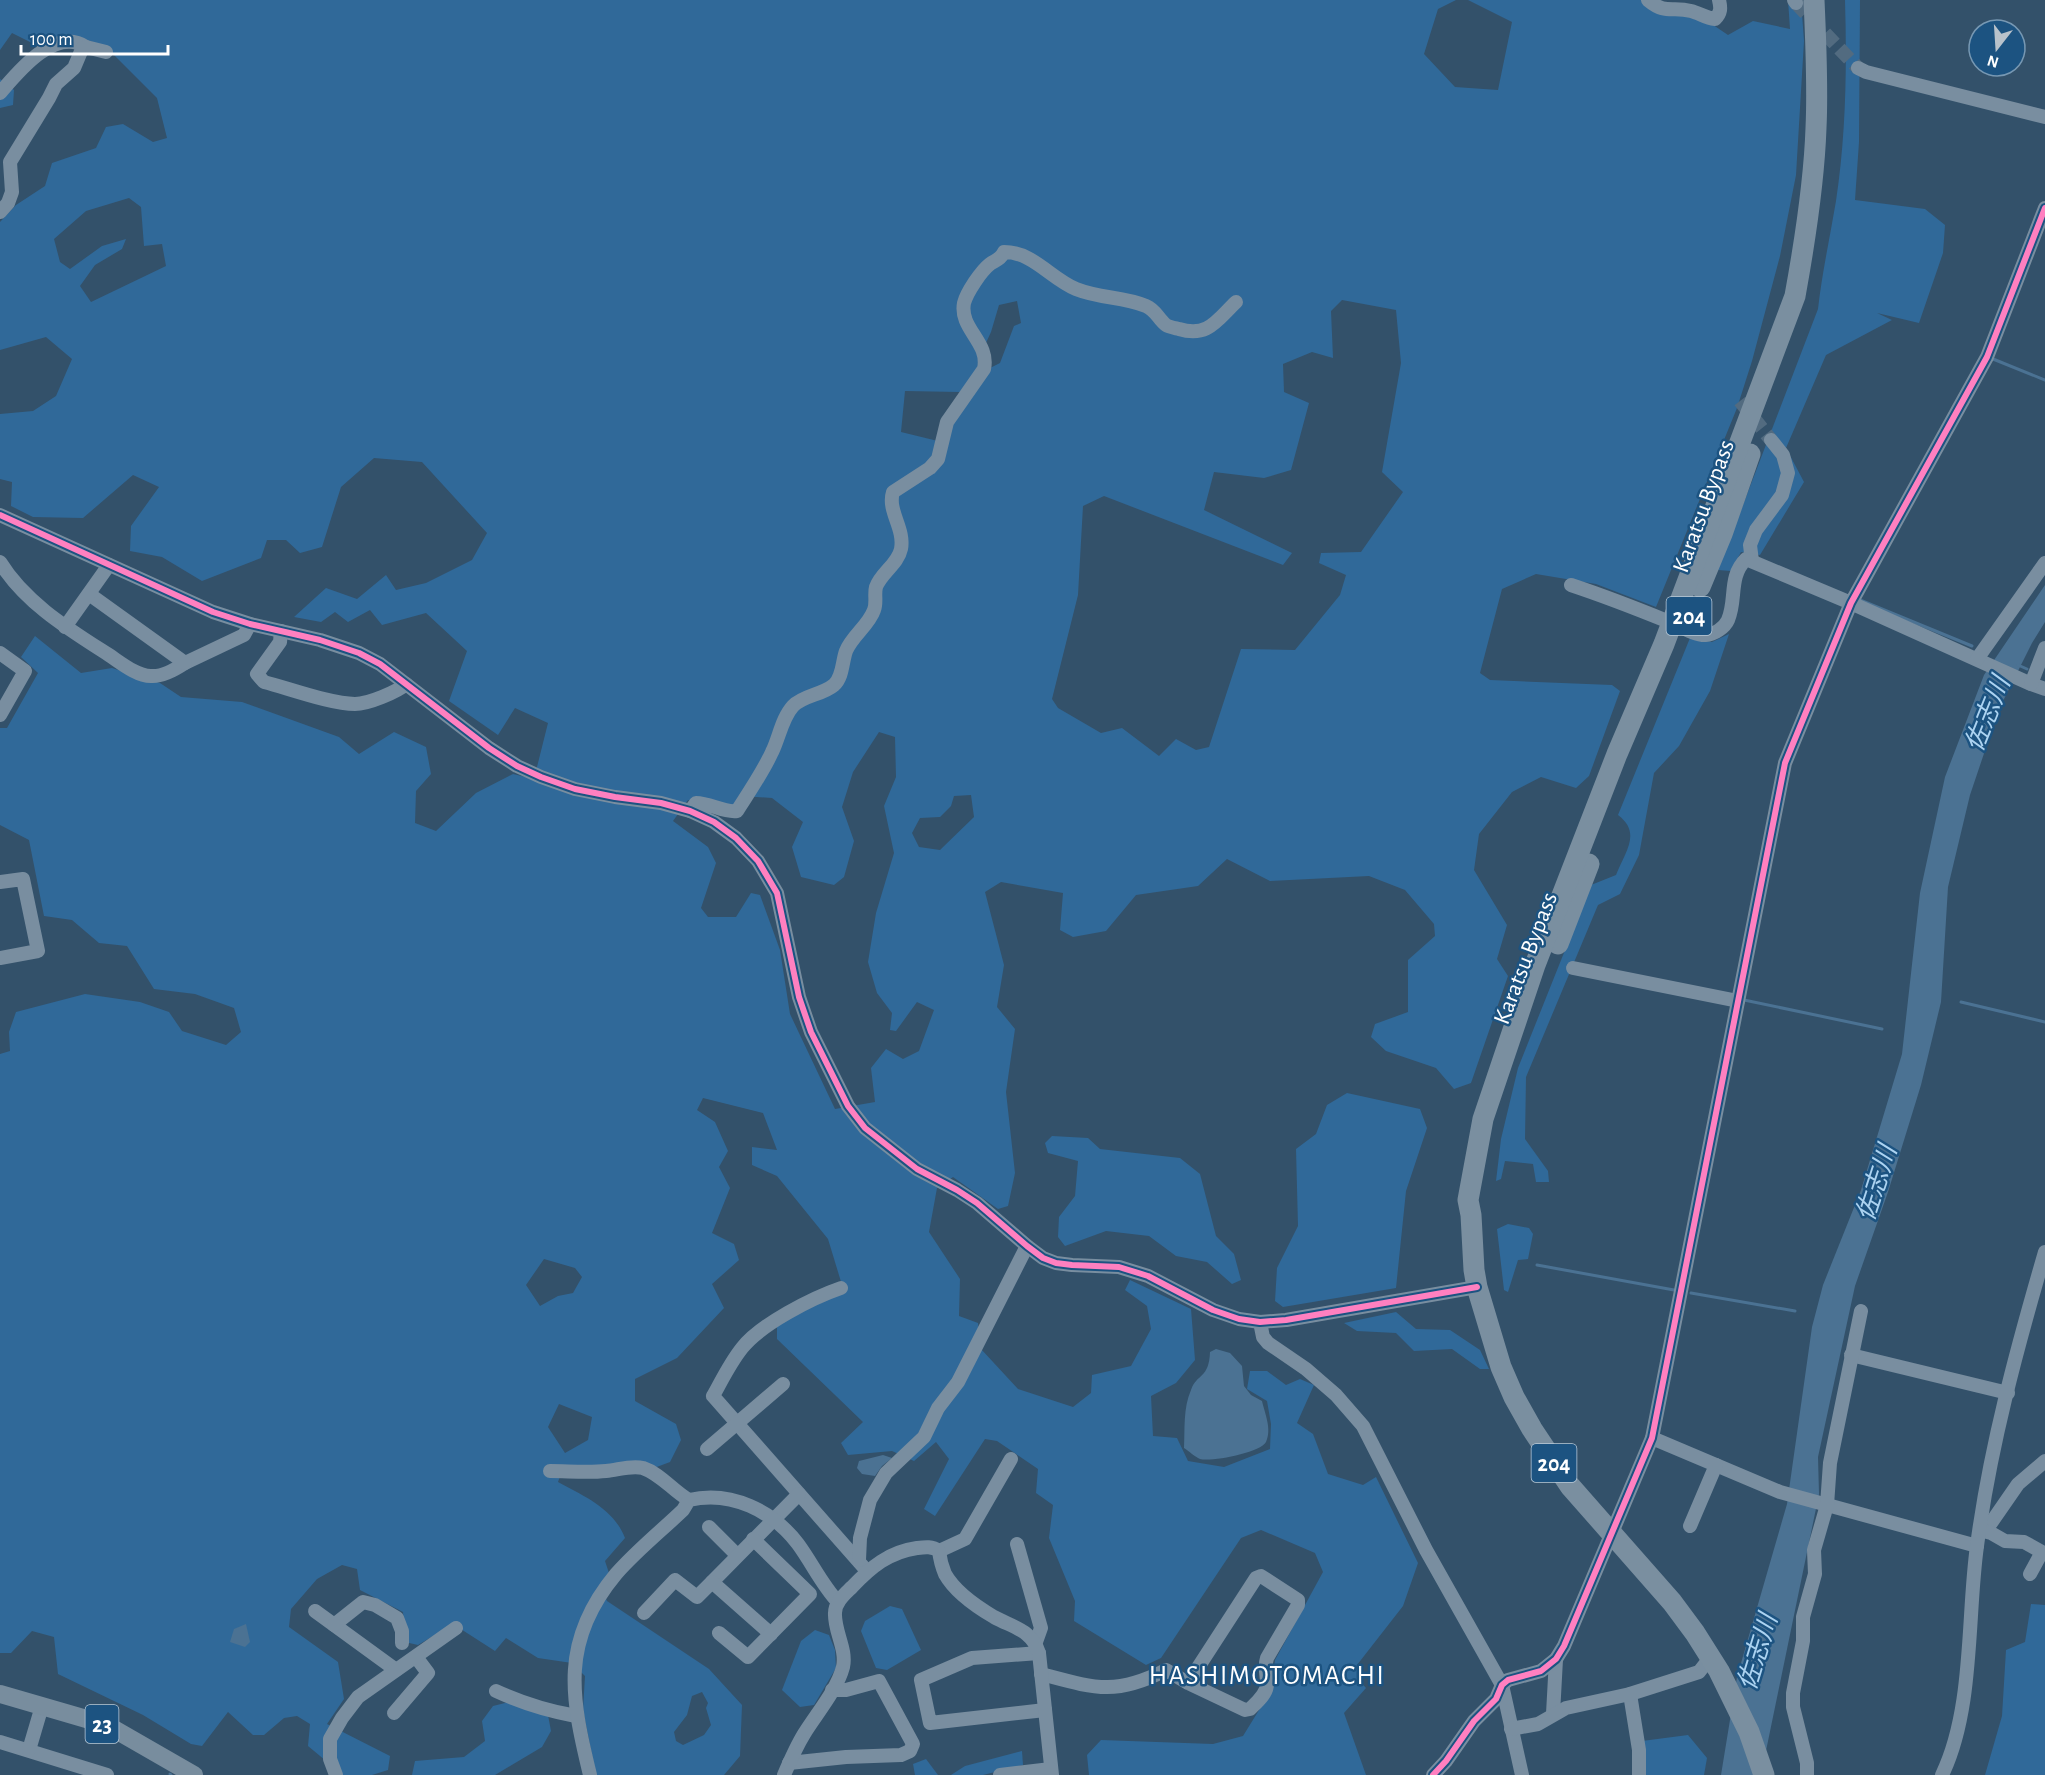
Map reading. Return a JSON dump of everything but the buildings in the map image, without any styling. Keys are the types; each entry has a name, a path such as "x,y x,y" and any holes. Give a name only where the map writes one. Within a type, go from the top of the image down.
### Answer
{"highway":[{"name":"Karatsu Bypass","path":"1764,1775 1749,1732 1714,1664 1672,1602 1570,1486 1532,1430 1501,1367 1477,1287 1468,1200 1483,1119 1560,898 1617,754 1664,644 1677,625 1726,525 1808,295 1821,211 1828,132 1830,89 1827,0"},
{"name":"Karatsu Bypass","path":"1677,625 1795,297 1805,242 1816,130 1817,85 1801,1"}],"main road":[{"name":"23","path":"0,1694 107,1725 194,1775"}],"street":[{"path":"1648,0 1665,10 1687,10 1715,19 1721,8 1719,0"},
{"path":"0,93 23,66 56,43 70,41 106,52"},
{"path":"0,212 8,203 12,192 10,162 56,84 74,68 79,52 86,47"},
{"path":"1858,68 1866,72 2045,117"},
{"path":"1433,1775 1446,1761 1474,1721 1496,1699 1502,1685 1508,1680 1541,1671 1556,1659 1564,1646 1613,1535 1652,1438 1785,763 1851,603 1987,357 2045,208"},
{"path":"690,811 696,803 707,803 730,812 737,811 772,753 793,706 836,684 846,650 874,609 876,587 902,548 898,522 890,501 893,492 930,468 938,459 947,422 984,369 986,360 984,350 967,323 964,307 966,298 989,265 1002,257 1004,252 1014,252 1031,258 1074,288 1099,297 1130,300 1151,308 1166,325 1191,333 1206,330 1236,302"},
{"path":"1752,561 1750,545 1756,530 1782,495 1788,473 1784,455 1771,440"},
{"path":"0,515 183,599 250,624 320,640 359,652 380,664 489,748 517,766 575,789 661,803 690,811 714,822 736,838 758,861 777,893 799,997 812,1032 848,1106 865,1128 896,1154 1005,1221 1027,1246 1044,1258 1056,1263 1119,1267 1148,1276 1213,1310 1239,1319 1260,1322 1286,1320 1477,1287"},
{"path":"1571,585 1706,636 1718,631 1728,622 1734,577 1738,567 1746,559 2045,689"},
{"path":"0,562 29,596 65,627 127,667 148,676 158,676 178,668 243,635 250,624"},
{"path":"1977,659 2045,563"},
{"path":"65,627 109,565"},
{"path":"88,594 185,663"},
{"path":"281,631 280,642 257,674 264,682 330,700 356,704 398,692 406,684"},
{"path":"2031,684 2045,648"},
{"path":"0,652 26,671 0,715"},
{"path":"0,882 23,879 38,951 0,958"},
{"path":"1573,968 1738,1001"},
{"path":"863,1565 860,1538 870,1500 886,1473 924,1437 938,1408 958,1382 1027,1246"},
{"path":"1942,1775 1958,1726 1963,1696 1977,1546 1995,1446 2045,1252"},
{"path":"841,1288 819,1295 773,1323 743,1346 712,1396 863,1565"},
{"path":"1807,1775 1807,1763 1793,1707 1792,1693 1803,1641 1803,1617 1815,1574 1814,1550 1821,1504 1861,1311"},
{"path":"1260,1322 1263,1337 1268,1343 1306,1369 1336,1395 1363,1426 1426,1550 1502,1685 1522,1775"},
{"path":"1851,1354 2008,1393"},
{"path":"707,1449 783,1384"},
{"path":"1652,1438 1780,1492 1977,1546"},
{"path":"787,1769 801,1739 832,1690 843,1666 843,1652 834,1611 863,1565 904,1550 930,1547 939,1551 965,1539 1011,1459"},
{"path":"1980,1530 1991,1522 2018,1484 2045,1461"},
{"path":"1690,1526 1716,1465"},
{"path":"549,1471 605,1472 632,1467 642,1468 660,1478 689,1500 717,1496 756,1508 774,1519 798,1544 838,1602"},
{"path":"644,1613 675,1580 697,1597 799,1494"},
{"path":"589,1775 576,1716 574,1672 575,1654 583,1628 599,1598 617,1573 684,1510 689,1500"},
{"path":"709,1527 737,1555"},
{"path":"1980,1530 2005,1541 2024,1542 2042,1552 2030,1574"},
{"path":"719,1633 748,1657 810,1594 753,1539"},
{"path":"1002,1775 1051,1772 1038,1648 1041,1628 1017,1544"},
{"path":"939,1551 945,1573 952,1584 979,1607 1022,1630 1038,1648"},
{"path":"1041,1674 1103,1688 1123,1687 1143,1682 1166,1670 1188,1683 1245,1710 1250,1709 1263,1695 1267,1686 1265,1664 1267,1658 1298,1605 1298,1600 1261,1576 1256,1578 1188,1683"},
{"path":"712,1582 771,1634"},
{"path":"334,1625 363,1602 375,1605 397,1618 402,1631 402,1643"},
{"path":"315,1611 396,1670"},
{"path":"336,1775 330,1759 330,1739 358,1697 456,1628"},
{"path":"1038,1648 972,1658 921,1680 930,1723 1045,1710"},
{"path":"394,1713 428,1673 416,1657"},
{"path":"1553,1714 1556,1659"},
{"path":"1511,1729 1538,1725 1566,1708 1630,1694 1699,1672 1714,1664"},
{"path":"787,1769 846,1757 901,1755 910,1751 913,1744 879,1681 846,1690 832,1690"},
{"path":"496,1691 519,1702 576,1716"},
{"path":"1630,1694 1639,1750 1639,1775"},
{"path":"29,1750 42,1706"},
{"path":"0,1742 107,1775"}],"shaded area":[{"path":"0,0 1456,0 1438,9 1424,54 1455,87 1498,90 1512,22 1468,0 1655,0 1691,10 1728,35 1753,21 1790,29 1788,0 1801,0 1804,41 1796,175 1780,256 1737,408 1656,607 1596,584 1536,574 1502,589 1480,673 1490,680 1612,685 1620,691 1589,776 1576,788 1541,777 1512,792 1479,834 1474,870 1507,925 1497,959 1508,976 1471,1083 1454,1089 1436,1068 1386,1051 1371,1037 1375,1024 1408,1012 1408,960 1435,936 1434,924 1405,890 1369,876 1270,881 1227,859 1198,886 1136,895 1106,931 1073,937 1060,930 1063,893 1001,882 985,892 1004,965 997,1007 1015,1029 1006,1092 1015,1173 1008,1206 998,1209 953,1177 937,1188 929,1232 960,1279 959,1316 978,1323 981,1349 1018,1389 1073,1407 1091,1393 1092,1375 1131,1366 1151,1329 1147,1306 1125,1290 1130,1280 1191,1309 1195,1360 1176,1383 1151,1396 1153,1436 1177,1438 1188,1461 1224,1467 1270,1449 1271,1424 1267,1401 1247,1389 1250,1371 1267,1371 1286,1385 1300,1379 1314,1385 1297,1423 1313,1434 1328,1474 1363,1485 1376,1477 1418,1563 1403,1606 1357,1665 1357,1678 1366,1688 1344,1713 1366,1775 1089,1775 1087,1755 1101,1740 1213,1744 1243,1736 1272,1689 1275,1660 1323,1572 1315,1553 1261,1530 1241,1538 1161,1658 1146,1665 1074,1621 1075,1601 1049,1538 1053,1505 1036,1493 1038,1469 997,1441 985,1439 935,1516 924,1509 949,1459 936,1442 914,1461 892,1451 848,1455 841,1443 863,1422 777,1339 777,1324 842,1285 828,1239 777,1176 752,1165 752,1147 777,1150 763,1113 703,1098 697,1110 715,1122 728,1151 719,1167 730,1188 712,1233 734,1244 739,1260 712,1284 724,1308 677,1358 635,1379 635,1401 676,1424 681,1440 670,1462 654,1468 563,1468 558,1482 588,1498 606,1511 614,1519 625,1538 605,1561 609,1573 601,1588 607,1601 709,1669 742,1705 740,1756 724,1775 596,1775 583,1710 585,1676 572,1663 538,1658 506,1638 495,1651 453,1624 418,1645 405,1642 403,1612 360,1590 357,1569 342,1565 317,1579 291,1609 289,1627 338,1662 344,1699 327,1724 390,1756 388,1770 372,1775 343,1775 308,1746 310,1724 297,1716 284,1718 264,1735 253,1735 228,1712 202,1746 191,1744 143,1715 58,1674 54,1637 32,1631 11,1653 0,1653 0,1054 10,1051 9,1032 16,1012 85,994 140,1002 169,1012 182,1031 226,1045 241,1032 234,1008 195,994 154,989 127,946 99,943 72,920 44,916 29,840 0,825 0,728 7,728 38,673 21,657 35,636 81,673 112,668 160,683 181,697 242,702 339,737 359,754 394,732 426,747 431,774 416,791 415,823 436,831 476,793 513,774 534,779 548,723 515,708 498,735 449,701 467,651 426,613 382,625 370,610 348,622 335,612 321,622 294,617 326,588 357,599 386,575 396,590 426,583 472,560 487,533 422,462 374,458 341,487 322,547 300,553 286,540 267,540 261,558 202,581 162,557 130,551 131,526 159,487 133,475 83,518 33,517 11,506 12,482 0,479 0,414 33,411 56,396 72,359 46,337 0,350 0,222 16,205 45,186 52,163 96,148 106,127 123,124 153,142 167,138 157,98 105,46 68,34 42,48 12,33 0,50","holes":["129,198 141,207 144,246 162,244 166,266 91,302 80,286 95,265 122,249 126,239 102,246 70,269 60,262 54,239 86,211","1342,300 1396,310 1401,363 1382,472 1403,492 1361,552 1321,553 1319,563 1346,575 1340,595 1295,650 1241,649 1209,747 1196,750 1176,739 1159,756 1122,728 1101,733 1058,708 1052,699 1078,595 1083,506 1104,496 1283,565 1292,553 1204,510 1214,472 1264,478 1291,470 1309,403 1284,392 1283,364 1312,352 1333,358 1331,311","1017,301 1021,323 1014,326 1000,363 990,368 951,422 946,443 901,432 905,391 960,392 987,356 985,345 999,305","879,732 895,737 896,777 884,806 894,853 876,913 868,962 877,993 892,1013 890,1030 896,1031 917,1002 934,1010 919,1051 903,1059 886,1049 871,1068 875,1102 835,1109 790,1014 780,950 760,895 751,893 736,917 708,917 701,908 716,863 708,847 673,821 688,800 728,813 741,796 772,798 803,822 792,847 801,877 834,885 844,877 854,841 842,807 853,772","971,795 974,817 940,850 919,847 912,833 920,818 940,817 951,806 954,796","544,1259 575,1268 582,1277 573,1293 558,1296 540,1306 526,1285","559,1404 592,1417 588,1440 565,1453 548,1427","702,1692 708,1703 706,1708 711,1725 704,1735 683,1745 676,1741 674,1732 687,1715 692,1696"]},
{"path":"1845,0 1860,0 1859,142 1855,200 1925,209 1945,225 1943,253 1919,323 1877,313 1892,320 1826,355 1786,448 1804,482 1760,555 1741,552 1731,571 1718,570 1818,309 1842,151 1846,76"},
{"path":"0,79 14,90 13,105 0,108"},
{"path":"1729,634 1710,691 1679,746 1654,773 1639,855 1620,894 1598,905 1526,1077 1525,1139 1548,1171 1549,1182 1536,1182 1533,1164 1505,1161 1501,1179 1496,1181 1501,1139 1518,1068 1591,885 1616,875 1627,851 1629,829 1618,815 1690,638 1712,642"},
{"path":"1347,1093 1420,1109 1427,1128 1406,1191 1396,1288 1283,1307 1275,1301 1277,1268 1298,1226 1296,1149 1316,1134 1327,1105"},
{"path":"1052,1136 1088,1138 1100,1149 1180,1158 1200,1174 1216,1236 1234,1254 1241,1280 1232,1284 1207,1262 1176,1256 1149,1236 1106,1231 1065,1246 1058,1237 1059,1217 1075,1196 1078,1161 1048,1153 1045,1143"},
{"path":"1508,1224 1529,1228 1533,1234 1528,1259 1518,1260 1508,1292 1504,1290 1497,1229"},
{"path":"1396,1312 1416,1329 1450,1330 1480,1350 1489,1369 1480,1369 1452,1349 1414,1351 1396,1333 1357,1331 1344,1323"},
{"path":"2031,1604 2045,1605 2045,1775 1985,1775 2002,1716 2006,1650 2025,1642"},
{"path":"890,1606 902,1609 921,1650 887,1670 876,1668 861,1631 865,1621"},
{"path":"815,1630 829,1635 835,1650 836,1668 814,1705 800,1707 782,1690 801,1641"},
{"path":"509,1702 548,1715 551,1731 542,1747 495,1775 412,1775 415,1761 464,1757 485,1741 482,1721 493,1706"},
{"path":"1688,1735 1707,1758 1704,1775 1642,1775 1642,1741"},
{"path":"1022,1751 1023,1765 983,1775 951,1775 965,1766"},
{"path":"926,1759 938,1775 915,1775 913,1764"}],"water":[{"name":"佐志川","path":"2045,585 2045,622 1999,709 1970,795 1948,887 1941,1002 1921,1085 1888,1192 1855,1286 1818,1457 1819,1494 1761,1775 1721,1775 1737,1677 1787,1504 1812,1327 1823,1285 1861,1190 1902,1054 1920,893 1945,777 1984,675"},
{"path":"1216,1349 1230,1353 1242,1366 1244,1386 1251,1395 1262,1401 1268,1437 1262,1446 1255,1450 1206,1460 1200,1459 1184,1448 1186,1411 1193,1385 1205,1371 1210,1352"},
{"path":"883,1455 892,1458 875,1476 862,1474 857,1468 859,1461"},
{"path":"246,1624 250,1642 245,1647 230,1642 234,1629"}],"waterway":[{"path":"1993,359 2045,380"},
{"path":"1860,600 1972,646"},
{"path":"2018,665 2027,669"},
{"path":"1744,1000 1882,1029"},
{"path":"1961,1002 2045,1022"},
{"path":"1537,1265 1674,1290"},
{"path":"1691,1293 1795,1311"}],"tunnel":[{"path":"1796,3 1858,68"},
{"path":"1740,401 1771,440"}],"cycle path":[{"path":"1433,1775 1446,1761 1474,1721 1496,1699 1502,1685 1508,1680 1541,1671 1556,1659 1564,1646 1652,1438 1785,763 1851,603 1987,357 2045,208"},
{"path":"0,515 213,612 250,624 320,640 359,653 380,664 489,748 517,766 541,777 575,789 661,803 690,811 714,822 736,838 758,861 777,893 799,997 811,1032 848,1106 865,1128 917,1169 977,1203 1043,1258 1056,1263 1072,1265 1119,1267 1148,1276 1213,1310 1239,1319 1260,1322 1286,1320 1477,1287"}],"district":[{"name":"HASHIMOTOMACHI","path":"1267,1675"}]}
